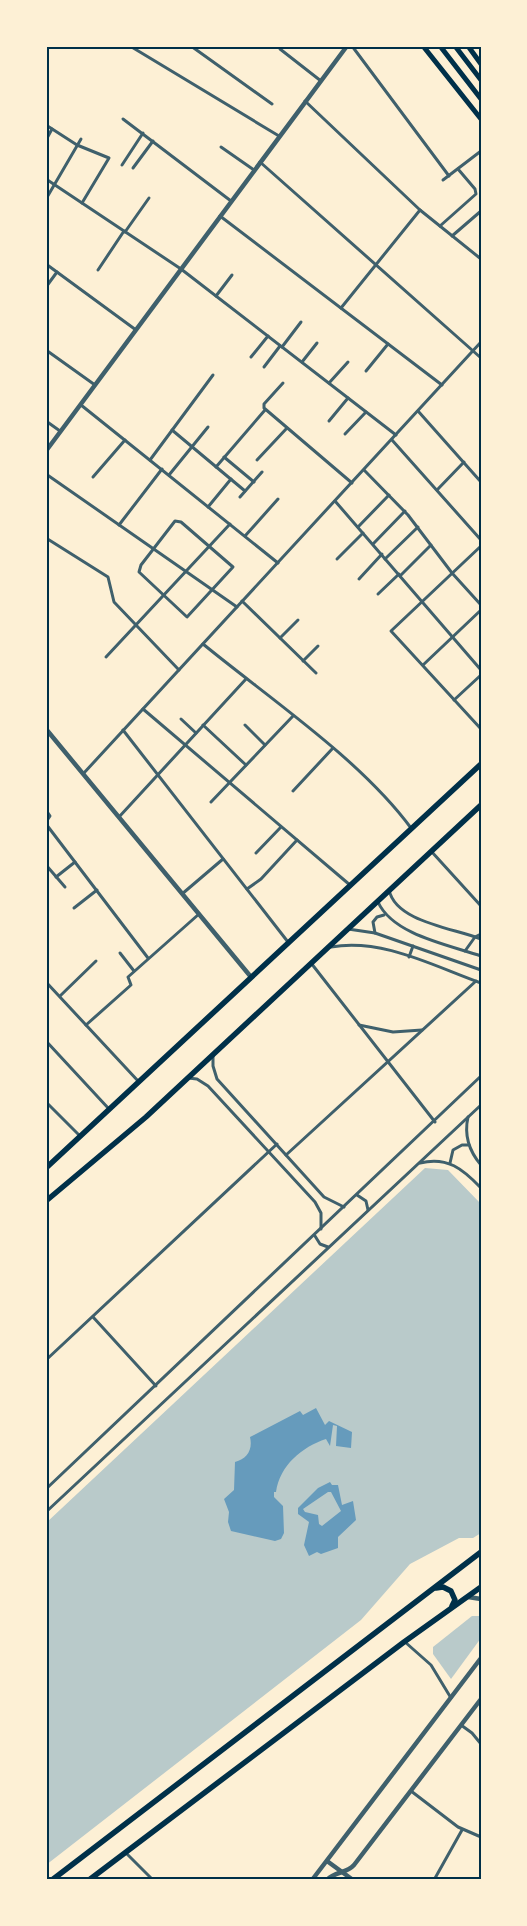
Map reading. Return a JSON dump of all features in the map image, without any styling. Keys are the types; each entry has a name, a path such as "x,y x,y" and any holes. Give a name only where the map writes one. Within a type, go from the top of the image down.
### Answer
{"main road":[{"path":"423,46 481,119"},
{"path":"440,46 481,99"},
{"path":"455,46 481,80"},
{"path":"468,46 481,64"},
{"path":"46,1168 481,764"},
{"path":"46,1202 146,1117 481,805"},
{"path":"52,1880 481,1552"},
{"path":"434,1588 443,1587 451,1591 455,1600 451,1608"},
{"path":"89,1880 404,1642 481,1587"}],"street":[{"path":"130,46 280,136"},
{"path":"191,46 272,104"},
{"path":"46,452 347,46"},
{"path":"352,46 449,176"},
{"path":"280,48 321,81"},
{"path":"305,101 420,210 481,259"},
{"path":"123,118 231,201"},
{"path":"46,125 78,145 109,158 82,203"},
{"path":"46,140 52,129"},
{"path":"122,165 143,133"},
{"path":"46,199 81,139"},
{"path":"133,168 153,141"},
{"path":"221,147 254,170"},
{"path":"443,180 481,151"},
{"path":"260,162 377,263 481,358"},
{"path":"440,226 476,194 475,189 458,168"},
{"path":"46,178 181,269 396,435"},
{"path":"98,270 149,198"},
{"path":"341,308 420,210"},
{"path":"452,236 481,211"},
{"path":"220,216 442,385"},
{"path":"46,264 136,330"},
{"path":"46,288 57,272"},
{"path":"216,296 232,275"},
{"path":"264,367 301,322"},
{"path":"251,357 268,336"},
{"path":"83,774 481,342"},
{"path":"302,362 317,343"},
{"path":"366,371 388,344"},
{"path":"46,350 95,385"},
{"path":"329,383 348,362"},
{"path":"150,460 212,375"},
{"path":"283,383 264,404 265,410 352,483"},
{"path":"329,421 348,398"},
{"path":"81,404 278,563"},
{"path":"216,467 265,410"},
{"path":"418,411 481,482"},
{"path":"345,434 366,412"},
{"path":"46,421 61,432"},
{"path":"169,475 208,427"},
{"path":"257,460 287,428"},
{"path":"172,430 245,491"},
{"path":"93,477 125,440"},
{"path":"392,440 481,540"},
{"path":"224,457 254,482"},
{"path":"437,490 464,462"},
{"path":"119,525 162,469"},
{"path":"364,470 405,511 452,573 481,606"},
{"path":"240,497 262,472"},
{"path":"46,474 237,607"},
{"path":"208,507 231,479"},
{"path":"358,527 389,495"},
{"path":"244,536 278,499"},
{"path":"335,501 481,670"},
{"path":"373,544 405,511"},
{"path":"178,521 210,546 232,564 233,568 190,616 186,617 139,572 141,565 153,549 173,523 178,521"},
{"path":"106,657 164,597 230,524"},
{"path":"385,559 418,527"},
{"path":"337,560 363,533"},
{"path":"46,538 108,578 111,597 179,670"},
{"path":"378,594 431,545"},
{"path":"481,546 392,629 392,633 481,730"},
{"path":"359,579 382,554"},
{"path":"242,602 316,673"},
{"path":"423,665 481,610"},
{"path":"280,638 298,620"},
{"path":"203,644 333,748 394,805 411,828"},
{"path":"303,661 318,646"},
{"path":"454,700 481,675"},
{"path":"118,817 246,679"},
{"path":"143,709 350,885"},
{"path":"211,802 293,716"},
{"path":"181,719 196,733"},
{"path":"203,725 246,766"},
{"path":"245,725 265,745"},
{"path":"46,730 251,977"},
{"path":"123,730 288,942"},
{"path":"293,791 333,748"},
{"path":"47,812 50,818 46,823 148,958"},
{"path":"256,853 281,827"},
{"path":"247,889 262,879 297,840"},
{"path":"431,851 481,906"},
{"path":"182,894 224,859"},
{"path":"56,877 75,862"},
{"path":"46,865 64,887"},
{"path":"74,908 96,890"},
{"path":"389,890 393,901 402,911 481,939"},
{"path":"377,901 385,915 410,930 481,956"},
{"path":"86,1025 131,985 128,977 134,971 199,914"},
{"path":"375,934 373,922 376,917 385,915"},
{"path":"347,929 375,934 481,970"},
{"path":"465,951 475,937 481,934"},
{"path":"328,947 370,945 481,983"},
{"path":"409,957 413,946"},
{"path":"120,953 134,971"},
{"path":"60,996 96,961"},
{"path":"311,963 435,1122"},
{"path":"286,1155 476,981"},
{"path":"46,982 139,1082"},
{"path":"359,1025 388,1032 423,1030"},
{"path":"46,1041 109,1110"},
{"path":"214,1053 213,1066 217,1079 326,1199 344,1208"},
{"path":"46,1489 435,1122 481,1076"},
{"path":"188,1078 197,1079 206,1084 317,1204 321,1217 321,1230"},
{"path":"46,1102 80,1137"},
{"path":"46,1512 481,1105"},
{"path":"468,1117 466,1128 469,1145 481,1165"},
{"path":"46,1360 276,1144"},
{"path":"450,1164 453,1150 458,1146 469,1145"},
{"path":"419,1163 437,1161 450,1164 465,1172 481,1188"},
{"path":"357,1195 366,1201 368,1210"},
{"path":"315,1235 320,1244 329,1247"},
{"path":"93,1317 156,1386"},
{"path":"468,1597 481,1599"},
{"path":"404,1642 432,1665 452,1698"},
{"path":"312,1880 481,1658"},
{"path":"327,1880 333,1874 342,1872 356,1864 481,1699"},
{"path":"461,1725 472,1733 481,1744"},
{"path":"411,1791 462,1830 481,1837"},
{"path":"434,1880 462,1830"},
{"path":"126,1853 153,1880"},
{"path":"327,1861 353,1880"}],"shaded area":[{"path":"425,1168 448,1170 481,1204 481,1533 473,1538 459,1538 410,1564 361,1620 46,1865 46,1523"},
{"path":"472,1616 481,1616 481,1638 451,1679 433,1654 433,1647"}],"water":[{"path":"316,1408 325,1425 329,1421 352,1432 351,1448 336,1446 337,1426 333,1425 330,1446 326,1439 317,1442 301,1452 287,1465 278,1482 276,1492 274,1492 274,1497 283,1506 284,1533 281,1539 275,1541 231,1531 228,1522 229,1512 224,1499 234,1490 235,1462 243,1459 250,1450 250,1437 300,1411 303,1415"},
{"path":"330,1482 332,1485 338,1485 342,1505 353,1501 356,1520 338,1537 338,1548 321,1554 317,1552 309,1556 304,1545 309,1522 298,1514 298,1508 318,1488","holes":["328,1492 331,1492 341,1511 322,1526 319,1524 318,1515 305,1512 303,1509"]}]}
